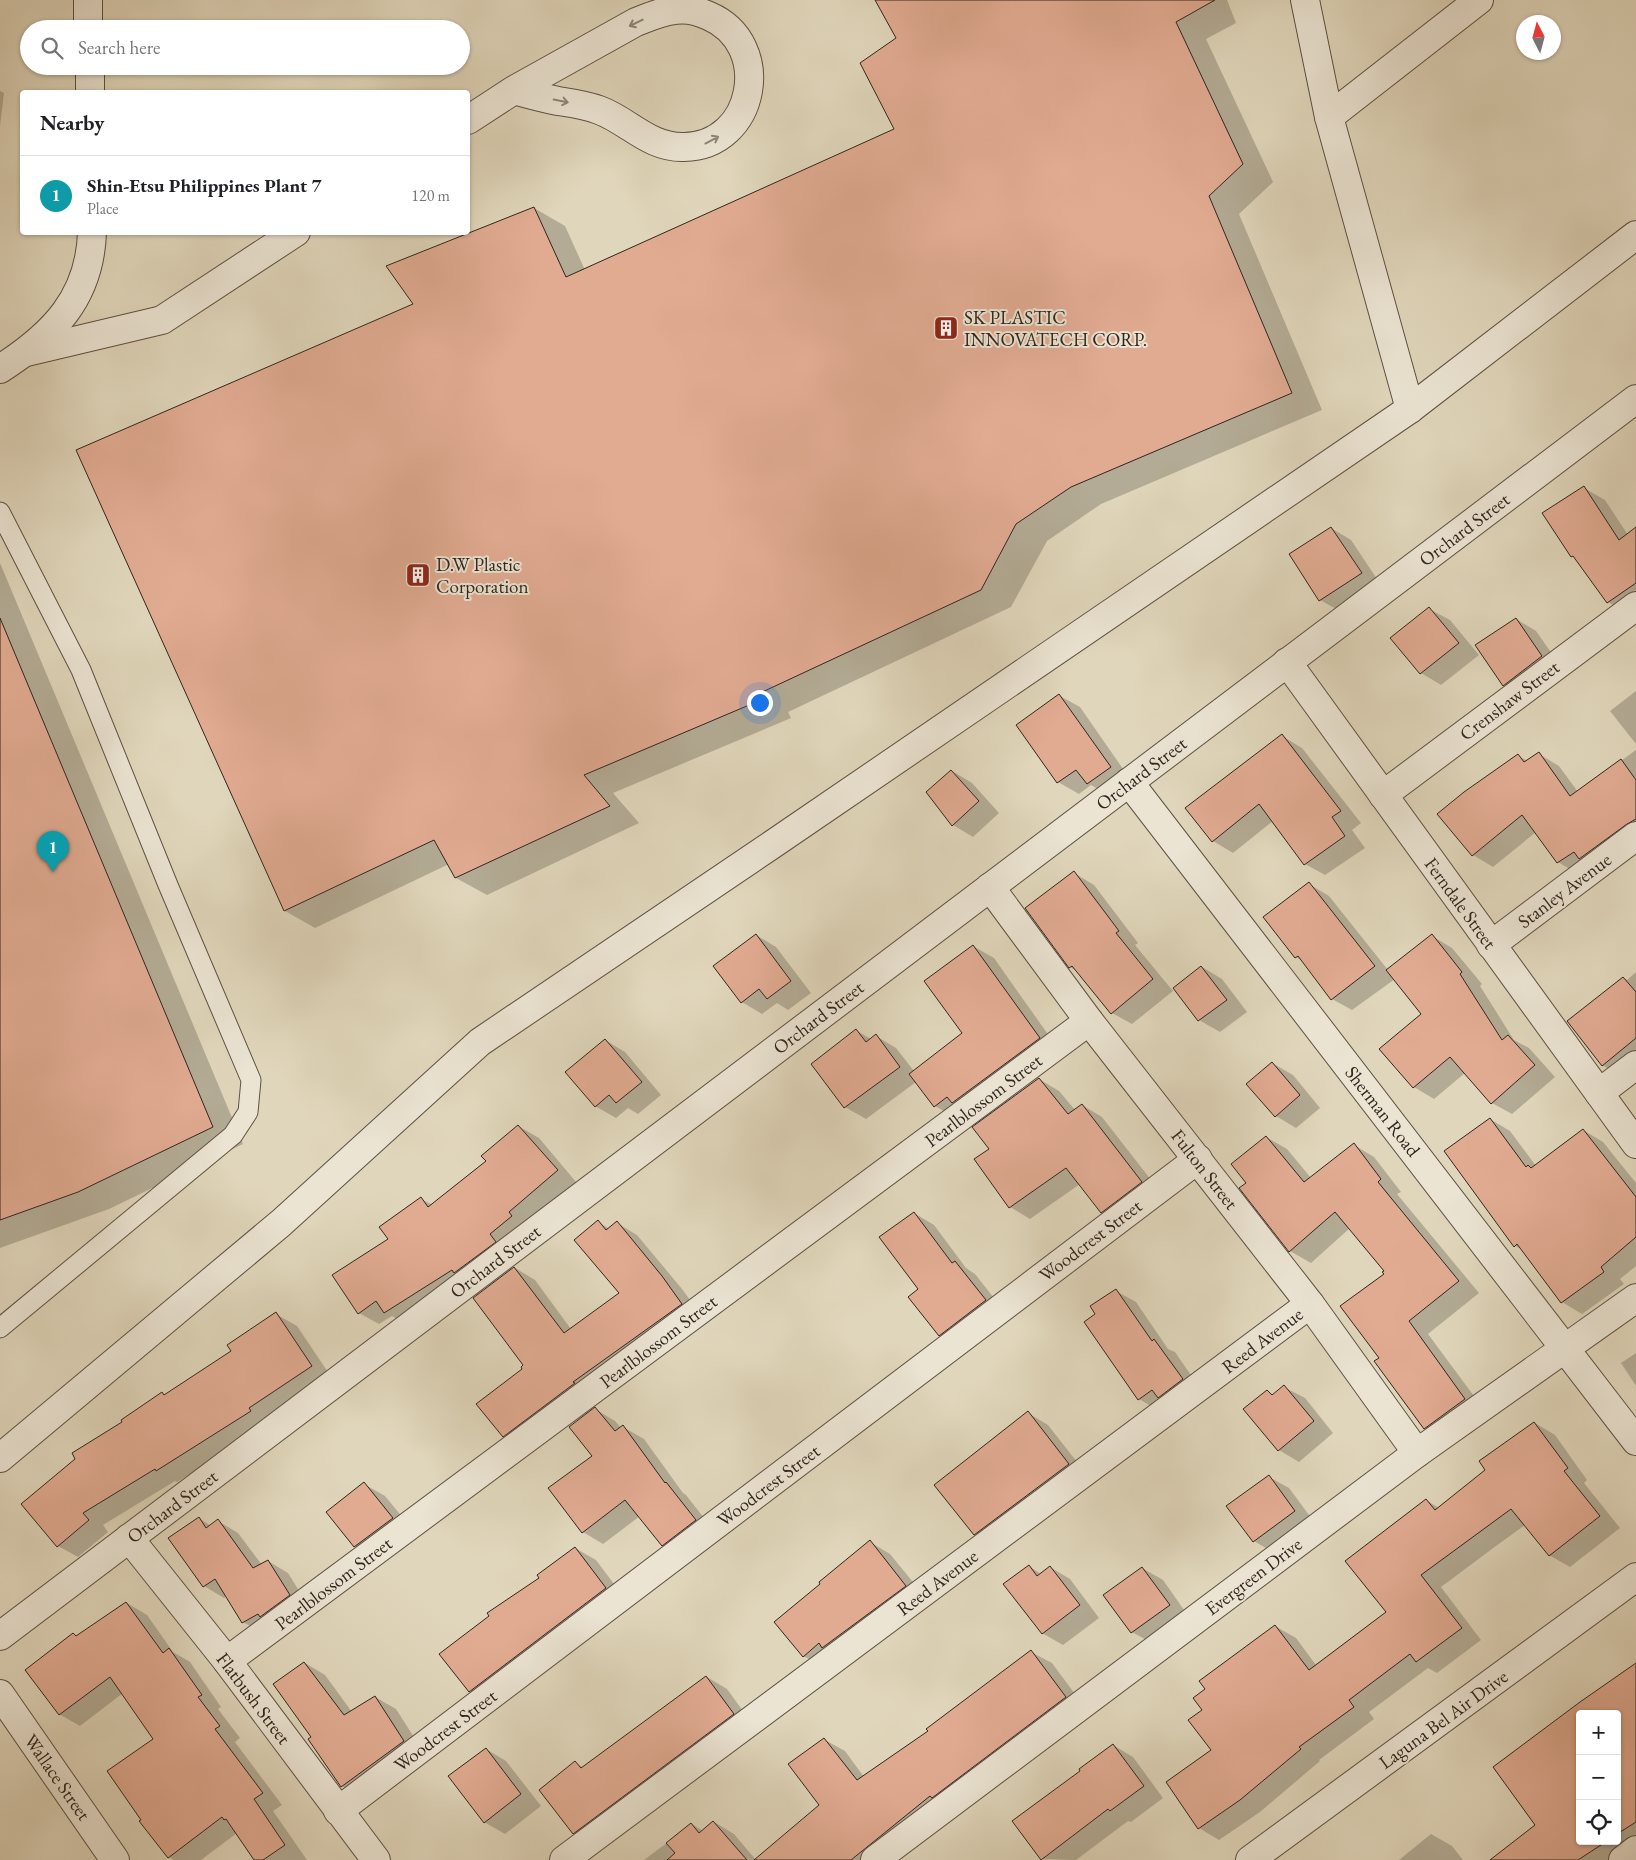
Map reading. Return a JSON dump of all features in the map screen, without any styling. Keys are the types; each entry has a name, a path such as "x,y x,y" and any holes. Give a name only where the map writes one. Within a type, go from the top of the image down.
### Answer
{"street":[{"path":"88,0 88,20"},
{"path":"1305,0 1329,117 1410,409"},
{"path":"1329,117 1479,0"},
{"path":"470,119 514,90 636,22 655,14 676,9 698,11 717,19 733,33 745,50 750,72 749,94 740,114 726,131 706,143 684,148 662,145 642,136 622,122 598,110 514,90"},
{"path":"90,75 90,90"},
{"path":"0,369 27,352 64,316 75,301 88,264 92,235"},
{"path":"27,352 162,320 291,235"},
{"path":"0,1458 281,1223 480,1042 781,839 1410,409 1636,235"},
{"name":"Orchard Street","path":"0,1636 1636,398"},
{"name":"Crenshaw Street","path":"1383,795 1636,606"},
{"name":"Ferndale Street","path":"1287,662 1636,1144"},
{"name":"Sherman Road","path":"1130,782 1636,1441"},
{"name":"Stanley Avenue","path":"1491,945 1636,836"},
{"name":"Fulton Street","path":"990,887 1089,1021 1310,1304 1417,1453"},
{"name":"Pearlblossom Street","path":"227,1661 1089,1021"},
{"path":"1599,1093 1636,1065"},
{"name":"Woodcrest Street","path":"338,1811 1198,1159"},
{"name":"Evergreen Drive","path":"875,1860 1417,1453 1636,1298"},
{"name":"Reed Avenue","path":"564,1860 1310,1304"},
{"name":"Flatbush Street","path":"129,1538 227,1661 376,1860"},
{"name":"Laguna Bel Air Drive","path":"1250,1860 1636,1577"},
{"name":"Wallace Street","path":"0,1694 115,1860"},
{"path":"1623,1860 1636,1850"}],"lane":[{"path":"0,512 81,670 168,885 251,1080 248,1112 233,1135 0,1328"}],"building":[{"path":"875,0 1215,0 1176,22 1243,164 1209,196 1292,393 1071,487 1016,524 981,590 758,694 761,700 584,775 610,806 455,878 434,840 284,911 76,450 413,304 386,266 464,235 470,235 470,233 534,207 566,277 894,129 860,63 896,38"},
{"path":"1584,486 1619,540 1636,527 1636,583 1607,603 1573,556 1571,557 1542,513"},
{"path":"1331,527 1362,573 1319,601 1289,554"},
{"path":"1429,607 1459,643 1420,674 1390,638"},
{"path":"0,618 213,1127 78,1192 0,1220"},
{"path":"1516,618 1542,656 1503,686 1475,645"},
{"path":"1059,694 1111,767 1087,784 1076,770 1057,783 1016,725"},
{"path":"1282,734 1341,811 1332,817 1345,836 1304,865 1259,804 1212,842 1185,808"},
{"path":"1539,752 1570,796 1621,759 1636,780 1636,819 1579,859 1574,852 1557,863 1522,815 1472,856 1437,814 1464,792 1518,754 1524,762"},
{"path":"951,770 979,801 952,826 926,792"},
{"path":"1074,871 1119,931 1116,933 1153,979 1111,1014 1072,966 1069,968 1025,908"},
{"path":"1309,882 1375,966 1331,1000 1298,956 1295,958 1263,917"},
{"path":"756,934 791,981 767,999 759,989 741,1003 713,966"},
{"path":"1432,934 1462,972 1460,974 1502,1040 1508,1035 1535,1065 1491,1104 1450,1057 1413,1088 1379,1049 1421,1014 1386,970"},
{"path":"973,945 1040,1038 952,1103 947,1097 934,1107 909,1074 962,1033 924,981"},
{"path":"1201,966 1227,1000 1198,1021 1173,988"},
{"path":"1623,977 1636,992 1636,1038 1602,1066 1567,1021"},
{"path":"856,1029 866,1042 876,1034 900,1067 844,1108 811,1064"},
{"path":"605,1039 642,1082 616,1103 609,1095 595,1107 565,1072"},
{"path":"1272,1062 1300,1095 1275,1117 1246,1084"},
{"path":"1039,1078 1068,1114 1082,1104 1142,1182 1101,1213 1066,1168 1009,1208 974,1159 989,1149 972,1127"},
{"path":"1490,1118 1526,1167 1528,1165 1531,1168 1583,1129 1636,1197 1636,1237 1601,1267 1604,1272 1561,1303 1517,1244 1514,1247 1444,1151"},
{"path":"518,1125 558,1170 509,1212 512,1216 490,1234 496,1242 454,1273 452,1270 384,1313 376,1301 358,1314 332,1275 388,1239 379,1227 421,1197 428,1207 486,1161 481,1156"},
{"path":"1266,1136 1304,1182 1354,1143 1381,1179 1378,1182 1459,1281 1409,1321 1465,1399 1424,1429 1374,1361 1379,1358 1340,1306 1384,1274 1382,1272 1384,1271 1335,1212 1289,1252 1239,1188 1246,1183 1231,1164"},
{"path":"914,1212 952,1263 955,1261 986,1300 939,1336 908,1297 918,1289 879,1237"},
{"path":"598,1220 606,1230 617,1221 662,1276 682,1304 573,1382 575,1383 503,1437 476,1404 522,1369 523,1365 473,1298 514,1267 564,1333 619,1293 574,1240"},
{"path":"1116,1289 1152,1341 1154,1339 1183,1379 1158,1398 1152,1390 1138,1400 1084,1322 1095,1314 1090,1306"},
{"path":"276,1312 312,1366 249,1408 251,1411 156,1471 155,1469 83,1513 89,1520 57,1547 21,1504 75,1459 72,1453 122,1422 121,1420 162,1392 164,1395 231,1351 227,1345"},
{"path":"1284,1385 1314,1421 1278,1451 1243,1409 1267,1390 1272,1395"},
{"path":"595,1407 615,1431 623,1425 665,1483 696,1520 662,1546 625,1500 582,1533 548,1488 592,1456 569,1427"},
{"path":"1028,1411 1069,1464 974,1535 934,1485"},
{"path":"1534,1422 1568,1468 1564,1471 1600,1516 1549,1556 1511,1509 1421,1575 1462,1628 1416,1662 1410,1654 1349,1700 1354,1707 1299,1747 1301,1749 1240,1800 1198,1829 1166,1782 1211,1750 1188,1720 1202,1710 1193,1698 1205,1689 1199,1681 1275,1625 1309,1670 1386,1612 1345,1561 1426,1499 1435,1510 1485,1470 1479,1461"},
{"path":"1269,1475 1295,1511 1253,1542 1226,1506"},
{"path":"364,1482 393,1518 354,1547 326,1512"},
{"path":"199,1517 206,1528 218,1519 253,1568 268,1560 290,1595 260,1617 258,1614 242,1623 215,1579 203,1587 168,1538"},
{"path":"870,1540 906,1586 822,1648 819,1643 803,1657 774,1622"},
{"path":"575,1547 606,1588 469,1692 439,1654 489,1616 487,1613 539,1578 537,1575"},
{"path":"1029,1565 1037,1576 1050,1566 1080,1605 1042,1634 1003,1584"},
{"path":"1142,1567 1170,1605 1131,1633 1103,1595"},
{"path":"126,1602 163,1653 169,1648 202,1695 198,1697 220,1726 215,1729 263,1793 254,1799 285,1845 263,1860 254,1860 226,1819 224,1820 222,1817 168,1858 139,1821 141,1820 107,1771 153,1739 110,1677 59,1715 25,1670 73,1633 76,1636"},
{"path":"1031,1650 1066,1697 932,1798 930,1796 851,1860 754,1860 819,1805 788,1764 824,1738 857,1780 928,1731 926,1729"},
{"path":"304,1662 344,1715 375,1696 404,1741 341,1787 308,1739 311,1737 273,1684"},
{"path":"1636,1663 1636,1822 1621,1831 1621,1710 1576,1710 1576,1845 1601,1845 1578,1860 1490,1860 1535,1825 1493,1767"},
{"path":"706,1676 734,1714 573,1834 539,1790 575,1761 581,1768"},
{"path":"1113,1744 1144,1786 1110,1811 1108,1809 1041,1860 1012,1821"},
{"path":"486,1748 521,1794 484,1823 448,1776"},
{"path":"713,1821 747,1860 667,1860 675,1853 666,1843 691,1823 699,1833"}],"place":[{"name":"SK PLASTIC INNOVATECH CORP.","path":"946,328"},
{"name":"D.W Plastic Corporation","path":"418,575"},
{"name":"Shin-Etsu Philippines Plant 7","path":"53,872"}]}
